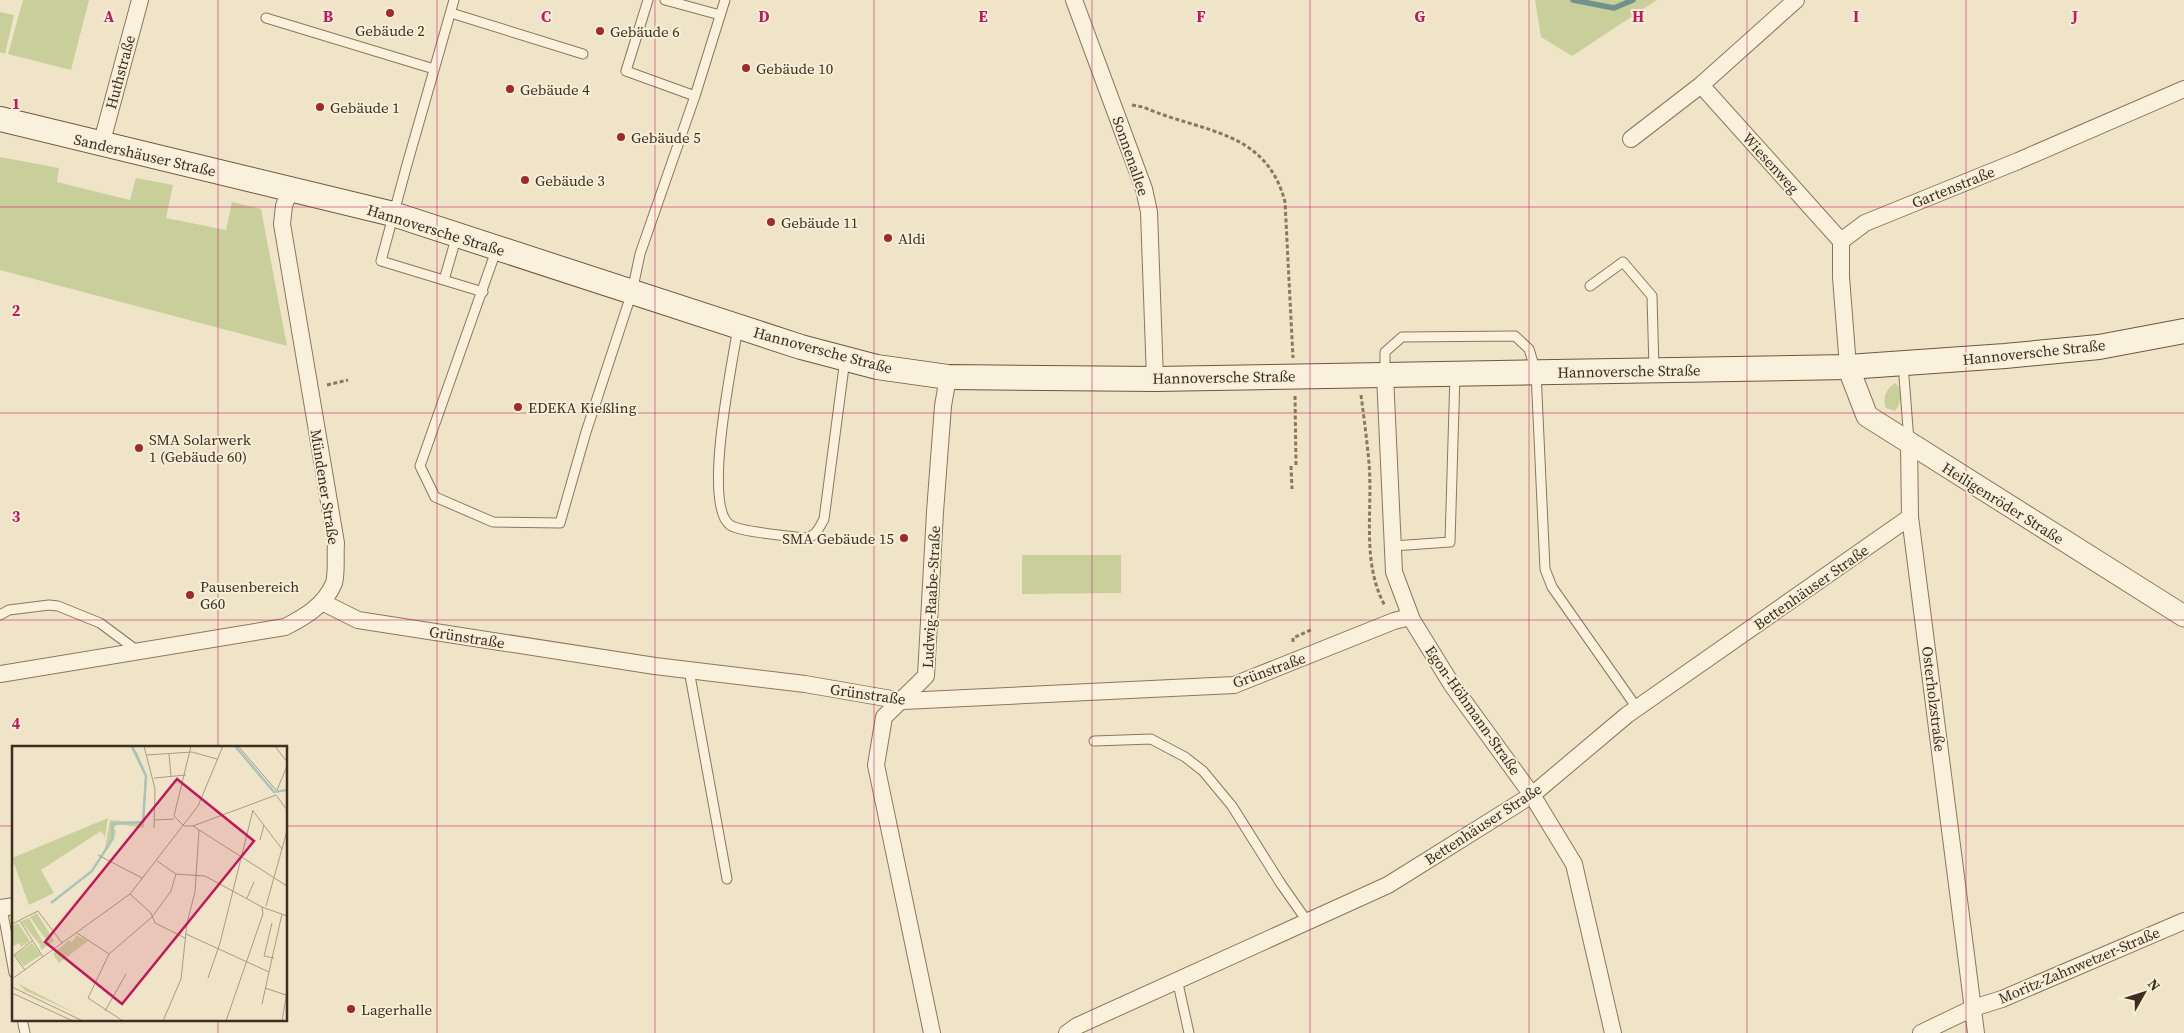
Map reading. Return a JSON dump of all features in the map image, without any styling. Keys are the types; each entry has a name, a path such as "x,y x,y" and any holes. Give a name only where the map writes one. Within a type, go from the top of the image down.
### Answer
{"main road":[{"name":"Sandershäuser Straße","path":"0,119 100,145 290,189"},
{"name":"Hannoversche Straße","path":"290,189 393,214 801,347 877,367 948,377 1155,379 1848,367 2099,347 2184,331"}],"street":[{"name":"Huthstraße","path":"100,145 140,0"},
{"name":"Sonnenallee","path":"1074,0 1144,189 1149,212 1155,379"},
{"path":"1631,139 1701,85 1796,0"},
{"name":"Wiesenweg","path":"1701,85 1841,241"},
{"name":"Gartenstraße","path":"1841,241 1865,223 2018,161 2184,89"},
{"name":"Mündener Straße","path":"0,674 285,627 306,617 322,602 334,582 336,543 282,224 284,206 290,189"},
{"path":"1841,241 1848,367"},
{"name":"Heiligenröder Straße","path":"1848,367 1867,416 2184,616"},
{"name":"Egon-Höhmann-Straße","path":"1385,375 1394,572 1410,617 1452,685 1532,794 1574,864 1613,1033"},
{"name":"Ludwig-Raabe-Straße","path":"932,1033 876,765 884,717 926,676 943,406 948,377"},
{"name":"Osterholzstraße","path":"1909,443 1910,517 1976,1033"},
{"name":"Bettenhäuser Straße","path":"1067,1033 1077,1026 1177,979 1388,885 1532,794 1637,708 1910,517"},
{"name":"Grünstraße","path":"322,602 358,620 690,670 804,684 902,701 1234,685 1394,621 1410,617"},
{"name":"Moritz-Zahnwetzer-Straße","path":"1921,1033 1973,1008 2002,999 2184,921"}],"lane":[{"path":"454,0 381,261 483,292"},
{"path":"648,0 626,71 695,96"},
{"path":"665,0 720,15"},
{"path":"497,248 420,466 435,497 493,522 560,523 586,432 632,292 640,254 695,96 725,0"},
{"path":"450,13 583,54"},
{"path":"266,18 434,69"},
{"path":"444,280 457,234"},
{"path":"1590,286 1623,262 1652,296 1654,370"},
{"path":"738,326 722,434 718,488 722,516 730,525 805,538 814,535 820,528 824,519 845,358"},
{"path":"1385,375 1385,352 1402,337 1419,335 1515,336 1529,349 1536,372 1545,569 1552,587 1637,708"},
{"name":"Osterholzstraße","path":"1903,364 1909,443"},
{"path":"1393,546 1450,542 1455,374"},
{"path":"0,615 9,610 50,605 58,606 100,622 139,652"},
{"path":"690,670 727,879"},
{"path":"1094,741 1151,739 1185,757 1204,771 1232,806 1281,884 1307,921"},
{"path":"5,907 12,958"},
{"path":"1177,979 1189,1033"},
{"path":"22,1020 25,1033"}],"path":[{"path":"1114,106 1134,105 1143,107 1235,140 1250,147 1262,156 1274,172 1281,186 1285,202 1292,358"},
{"path":"1295,393 1296,466"},
{"path":"1361,394 1369,464 1371,564 1379,594 1394,621"},
{"path":"1291,466 1292,489"}],"green space":[{"path":"23,0 89,0 71,70 8,54"},
{"path":"1535,0 1657,0 1572,56 1541,37"},
{"path":"0,12 14,15 5,54 0,52"},
{"path":"0,157 59,168 57,182 130,200 136,178 173,185 166,218 226,230 232,202 261,209 287,346 0,270"},
{"path":"1895,383 1901,389 1900,401 1895,411 1886,408 1884,401 1887,391"},
{"path":"1022,555 1121,555 1121,593 1022,594"}],"waterway":[{"path":"1573,0 1614,8 1633,0"}],"place":[{"name":"Gebäude 2","path":"390,13"},
{"name":"Gebäude 6","path":"600,31"},
{"name":"Gebäude 10","path":"746,68"},
{"name":"Gebäude 4","path":"510,89"},
{"name":"Gebäude 1","path":"320,107"},
{"name":"Gebäude 5","path":"621,137"},
{"name":"Gebäude 3","path":"525,180"},
{"name":"Gebäude 11","path":"771,222"},
{"name":"Aldi","path":"888,238"},
{"name":"EDEKA Kießling","path":"518,407"},
{"name":"SMA Solarwerk 1 (Gebäude 60)","path":"139,448"},
{"name":"SMA Gebäude 15","path":"904,538"},
{"name":"Pausenbereich G60","path":"190,595"},
{"name":"Lagerhalle","path":"351,1009"}]}
